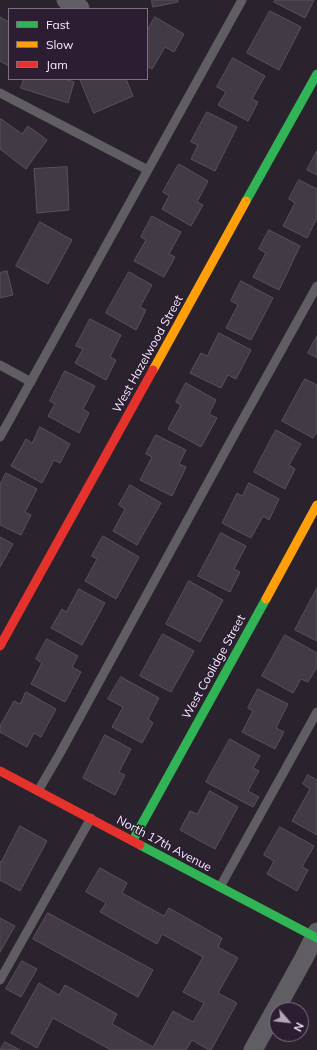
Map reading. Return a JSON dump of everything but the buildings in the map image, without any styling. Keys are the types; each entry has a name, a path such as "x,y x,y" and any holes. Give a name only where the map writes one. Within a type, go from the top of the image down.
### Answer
{"street":[{"name":"West Hazelwood Street","path":"0,646 317,74"},
{"name":"West Coolidge Street","path":"133,840 317,505"},
{"name":"North 17th Avenue","path":"0,771 316,936"},
{"path":"252,1050 316,936"}],"lane":[{"path":"0,437 242,0"},
{"path":"0,93 148,170"},
{"path":"38,791 317,286"},
{"path":"0,365 31,382"},
{"path":"220,887 317,712"},
{"path":"0,980 91,818"}],"traffic: fast":[{"path":"246,201 317,74"},
{"path":"133,840 266,599"},
{"path":"140,845 317,938"}],"traffic: slow":[{"path":"153,370 246,201"},
{"path":"266,599 317,505"}],"traffic: jam":[{"path":"0,646 153,370"},
{"path":"0,771 140,845"}]}
